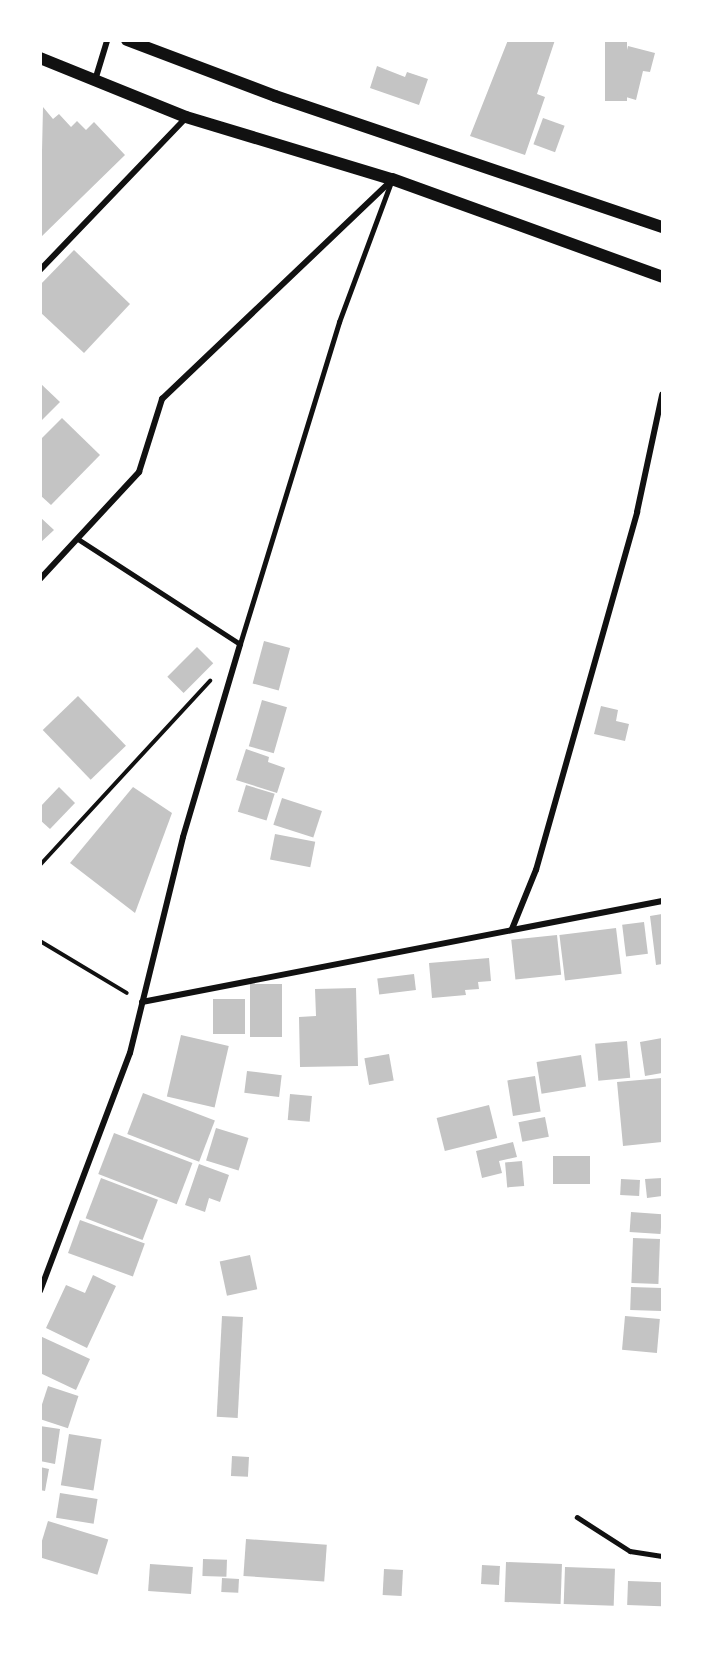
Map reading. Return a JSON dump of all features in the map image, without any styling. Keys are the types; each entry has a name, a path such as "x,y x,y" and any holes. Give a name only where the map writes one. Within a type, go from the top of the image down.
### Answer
{"main road":[{"path":"127,40 286,100 663,227"},
{"path":"40,58 96,77 186,117 392,179 663,277"}],"street":[{"path":"96,77 107,40"},
{"path":"40,270 186,117"},
{"path":"40,579 138,472 162,399 392,179"},
{"path":"512,929 536,870 618,580 663,395"},
{"path":"40,1291 130,1053 183,837 240,644"},
{"path":"142,1002 663,901"}],"lane":[{"path":"78,539 240,644 335,333 392,179"},
{"path":"577,1517 630,1551 663,1556"}],"path":[{"path":"40,866 185,713 212,678"},
{"path":"40,940 142,1002"}],"building":[{"path":"508,40 555,40 537,94 545,97 525,155 470,136"},
{"path":"605,40 627,40 627,101 605,101"},
{"path":"628,46 655,53 650,72 643,71 636,100 616,94"},
{"path":"377,66 405,77 407,72 428,79 419,105 370,88"},
{"path":"43,107 53,119 59,114 71,127 77,121 86,130 94,122 125,155 40,238"},
{"path":"543,118 565,126 555,152 533,144"},
{"path":"74,250 130,304 84,353 40,312 40,285"},
{"path":"40,383 60,402 40,422"},
{"path":"62,418 100,455 51,505 40,495 40,440"},
{"path":"40,517 54,530 40,543"},
{"path":"264,641 290,648 279,690 253,684"},
{"path":"197,647 213,663 184,693 167,677"},
{"path":"78,696 126,746 91,780 43,730"},
{"path":"262,700 287,707 274,753 249,746"},
{"path":"601,706 618,710 616,721 629,724 625,741 594,734"},
{"path":"246,749 269,757 268,762 285,768 277,793 236,780"},
{"path":"246,785 275,794 267,821 238,812"},
{"path":"59,787 75,803 50,829 40,820 40,807"},
{"path":"133,787 172,813 135,913 70,863"},
{"path":"282,798 322,811 313,838 273,825"},
{"path":"275,834 315,842 310,867 270,860"},
{"path":"662,914 662,964 656,965 650,916"},
{"path":"644,922 648,954 626,956 622,925"},
{"path":"616,928 622,974 565,981 559,935"},
{"path":"557,935 561,975 515,980 511,940"},
{"path":"489,958 491,981 478,982 479,989 465,990 466,995 432,998 429,963"},
{"path":"414,974 416,990 379,994 377,979"},
{"path":"250,984 282,984 282,1037 250,1037"},
{"path":"356,988 358,1066 300,1067 299,1017 316,1016 315,989"},
{"path":"213,999 245,999 245,1034 213,1034"},
{"path":"181,1035 229,1046 215,1107 167,1096"},
{"path":"662,1038 662,1073 645,1076 640,1042"},
{"path":"627,1041 630,1078 598,1081 595,1044"},
{"path":"389,1054 394,1081 369,1085 364,1058"},
{"path":"581,1055 586,1087 542,1094 537,1062"},
{"path":"247,1071 282,1075 279,1097 244,1093"},
{"path":"535,1076 541,1112 513,1116 507,1080"},
{"path":"662,1078 662,1142 623,1146 617,1082"},
{"path":"143,1093 215,1121 199,1162 127,1134"},
{"path":"290,1094 312,1096 310,1122 288,1120"},
{"path":"489,1105 497,1138 445,1151 437,1118"},
{"path":"545,1117 549,1137 522,1142 518,1122"},
{"path":"216,1128 249,1138 239,1170 206,1161"},
{"path":"114,1133 192,1163 177,1204 98,1174"},
{"path":"513,1142 517,1157 499,1161 502,1173 482,1178 476,1151"},
{"path":"553,1156 590,1156 590,1184 553,1184"},
{"path":"522,1161 524,1186 507,1187 505,1162"},
{"path":"199,1164 229,1175 220,1202 209,1198 205,1212 185,1205"},
{"path":"101,1178 158,1200 143,1240 86,1218"},
{"path":"662,1178 662,1196 647,1198 645,1179"},
{"path":"621,1179 640,1180 639,1196 620,1195"},
{"path":"631,1212 662,1214 661,1234 630,1232"},
{"path":"80,1220 145,1244 133,1276 68,1253"},
{"path":"633,1238 660,1239 658,1284 631,1283"},
{"path":"250,1255 257,1289 227,1296 220,1261"},
{"path":"93,1275 116,1286 87,1348 46,1328 66,1285 85,1293"},
{"path":"631,1287 662,1288 661,1311 630,1310"},
{"path":"222,1316 243,1317 238,1418 217,1417"},
{"path":"625,1316 660,1319 657,1353 622,1350"},
{"path":"40,1336 90,1359 76,1390 40,1373"},
{"path":"48,1386 78,1396 68,1428 40,1419 40,1411"},
{"path":"40,1426 60,1429 55,1464 40,1461"},
{"path":"69,1434 102,1439 93,1491 61,1485"},
{"path":"232,1456 249,1457 248,1477 231,1476"},
{"path":"40,1467 49,1469 45,1491 40,1490"},
{"path":"60,1493 98,1499 94,1524 56,1518"},
{"path":"48,1521 108,1539 97,1575 40,1557 40,1547"},
{"path":"246,1539 327,1545 324,1582 243,1576"},
{"path":"203,1559 227,1560 226,1577 202,1576"},
{"path":"506,1562 562,1564 561,1604 505,1602"},
{"path":"150,1564 193,1567 191,1594 148,1591"},
{"path":"482,1565 500,1566 499,1585 481,1584"},
{"path":"565,1567 615,1569 614,1606 564,1604"},
{"path":"384,1569 403,1570 402,1596 383,1595"},
{"path":"222,1578 239,1579 238,1593 221,1592"},
{"path":"628,1581 662,1582 661,1606 627,1605"}]}
